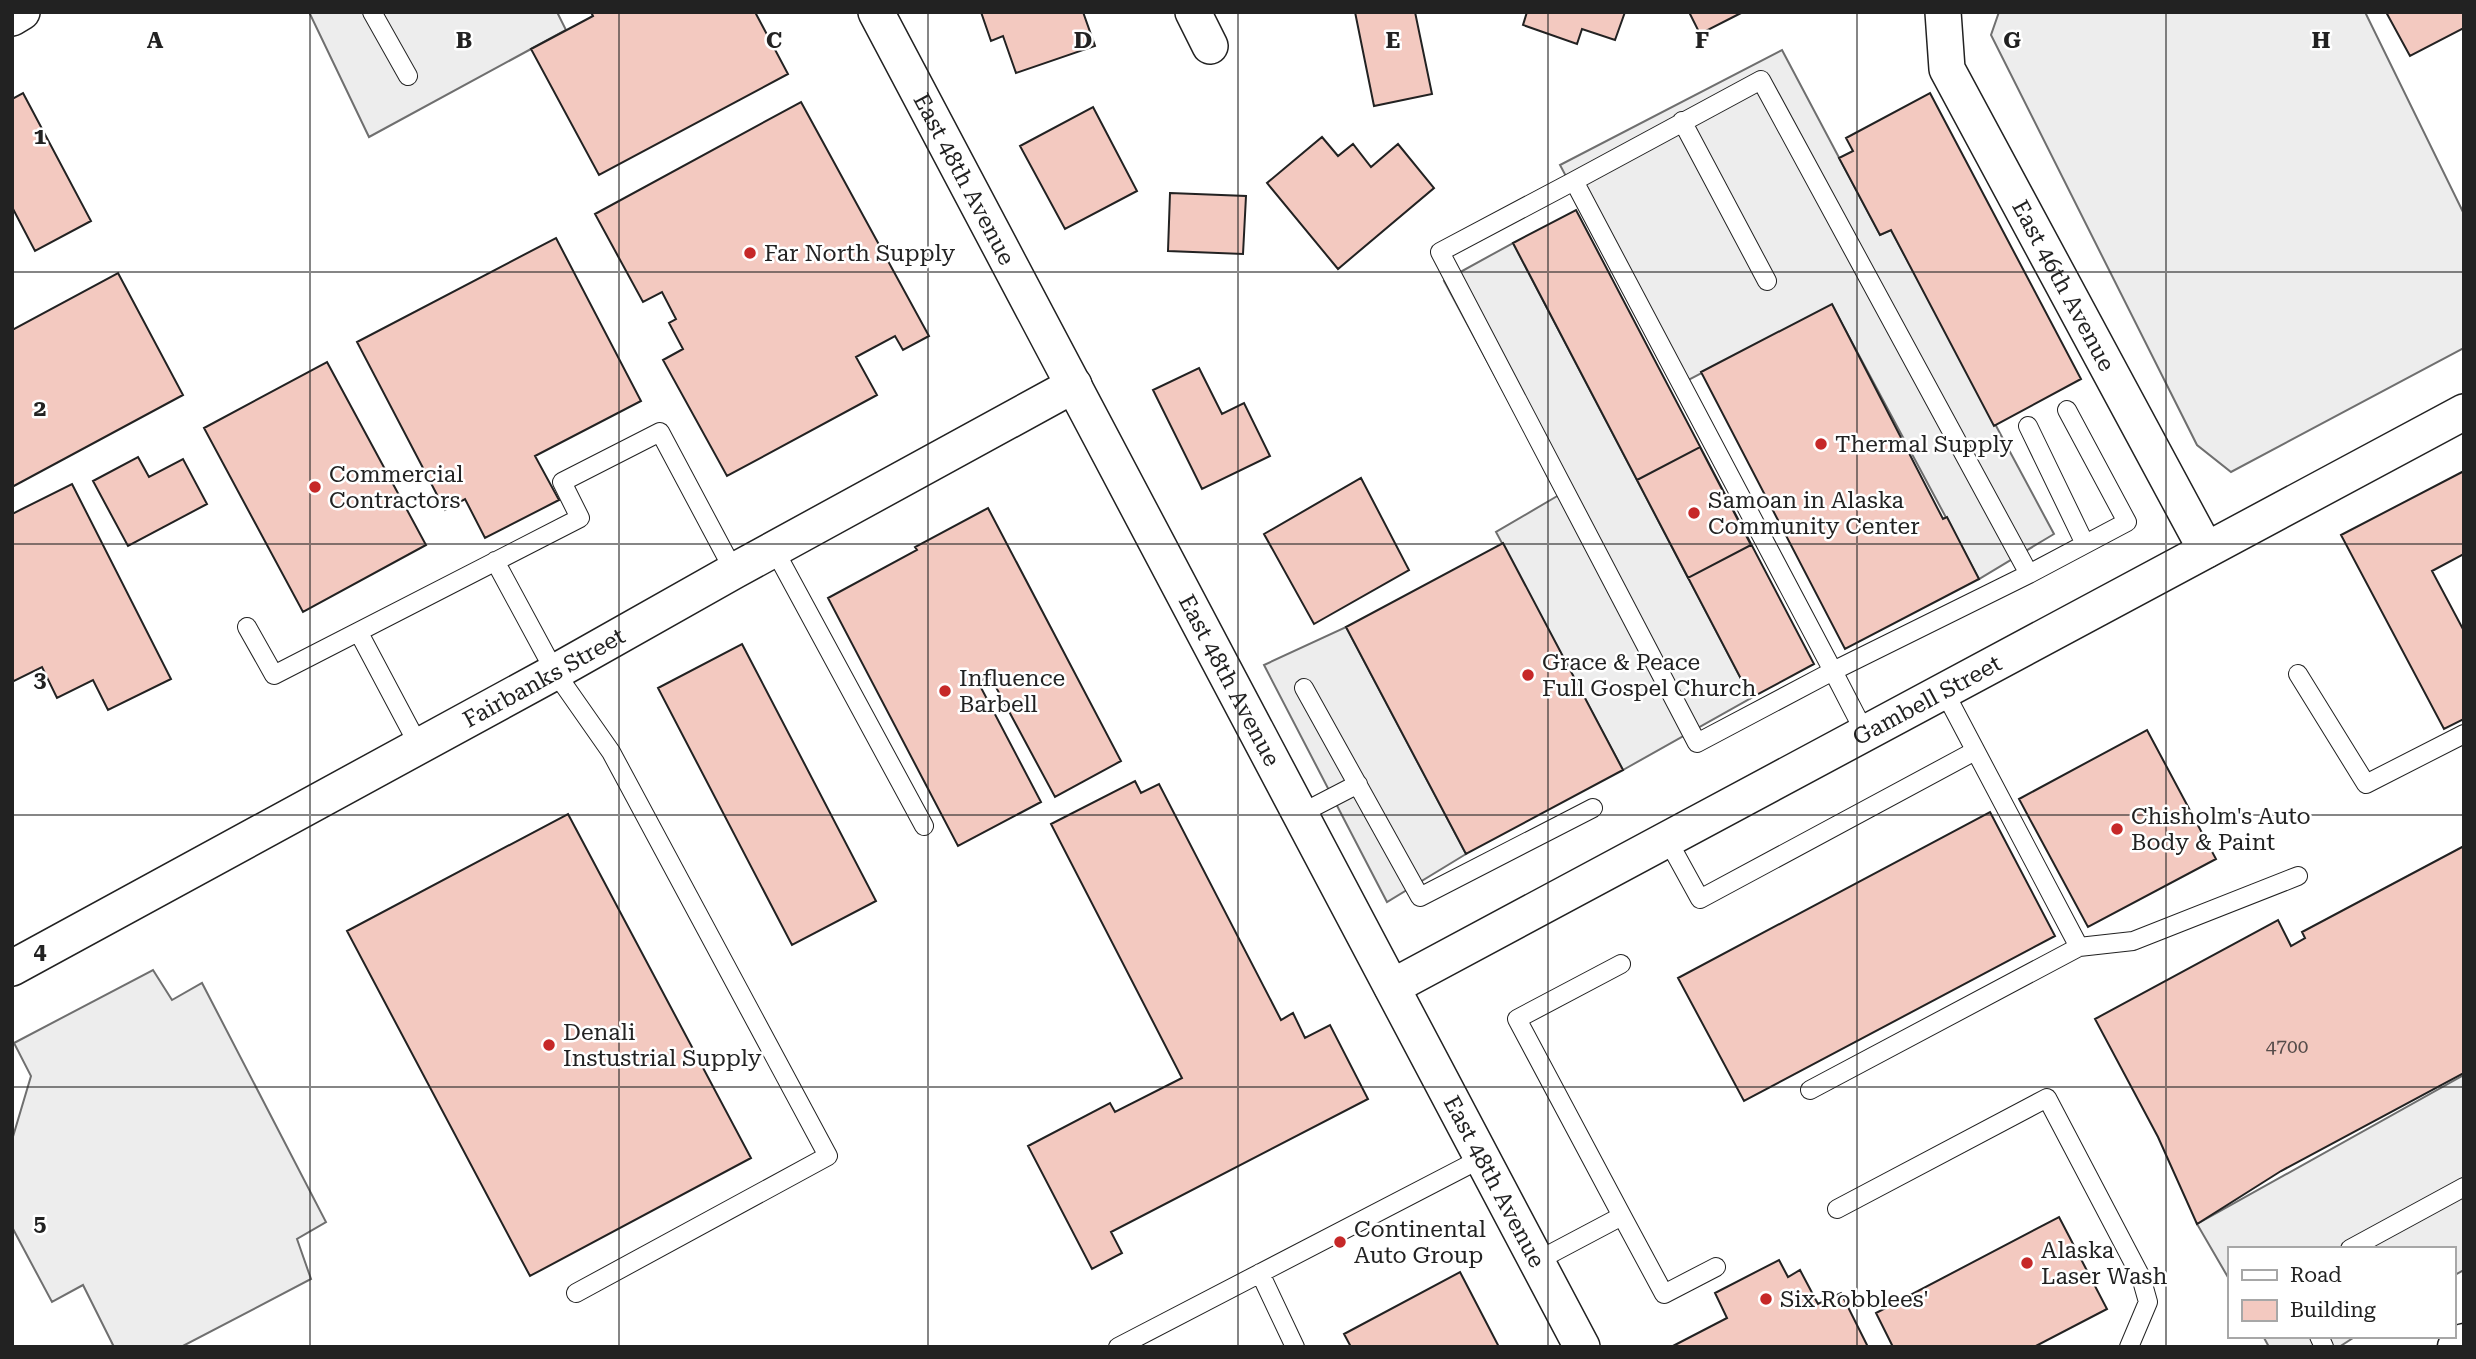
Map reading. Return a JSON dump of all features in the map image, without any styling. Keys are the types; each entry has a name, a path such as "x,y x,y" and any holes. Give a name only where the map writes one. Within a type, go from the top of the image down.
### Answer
{"main road":[{"path":"2457,1347 2464,1343"}],"street":[{"path":"12,18 22,12"},
{"name":"East 48th Avenue","path":"876,12 1582,1347"},
{"path":"1193,12 1210,46"},
{"name":"East 46th Avenue","path":"1943,13 1947,69 2206,550"},
{"name":"Fairbanks Street","path":"12,968 1074,385"},
{"name":"Gambell Street","path":"1392,987 2464,412"}],"lane":[{"path":"372,12 408,76"},
{"path":"2029,574 1761,80 1440,252 1697,743 1833,671 2029,574 2127,522 2067,410"},
{"path":"1682,121 1767,281"},
{"path":"1574,181 1865,733"},
{"path":"2028,426 2085,544"},
{"path":"247,627 274,675 580,518 562,482 660,432 734,571"},
{"path":"774,550 924,826"},
{"path":"495,561 555,672 611,752 828,1156 576,1293"},
{"path":"359,633 419,746"},
{"path":"2298,674 2366,784 2464,734"},
{"path":"1304,688 1420,897 1592,808"},
{"path":"1944,691 2079,947"},
{"path":"1667,839 1700,900 1975,751"},
{"path":"1300,814 1358,784"},
{"path":"1810,1090 2079,947 2133,941 2298,876"},
{"path":"1621,964 1517,1019 1664,1294 1716,1267"},
{"path":"1837,1209 2046,1098 2141,1277 2148,1302 2129,1347"},
{"path":"1118,1347 1482,1158"},
{"path":"2354,1247 2464,1187"},
{"path":"1537,1261 1622,1216"},
{"path":"1260,1273 1295,1347"}],"shaded area":[{"path":"309,12 557,12 566,30 369,137"},
{"path":"1999,12 2365,12 2464,214 2464,348 2231,472 2197,445 1991,35"},
{"path":"1782,50 1880,235 1891,230 2054,534 1979,579 1832,305 1677,386 1560,165"},
{"path":"1513,243 1751,698 1623,770 1496,532 1559,495 1444,281"},
{"path":"1346,627 1466,854 1387,902 1264,665"},
{"path":"153,970 172,1000 202,983 326,1222 297,1239 311,1279 181,1347 114,1347 83,1285 52,1302 12,1227 12,1140 31,1076 14,1043"},
{"path":"2464,1075 2464,1270 2455,1275 2455,1247 2228,1247 2228,1277 2197,1224"},
{"path":"2264,1338 2353,1338 2339,1347 2269,1347"}],"building":[{"path":"591,12 755,12 788,74 599,175 531,49 593,16"},
{"path":"981,12 1083,12 1095,46 1016,73 1003,36 991,41"},
{"path":"1355,12 1415,12 1432,94 1374,106"},
{"path":"1527,12 1625,12 1615,40 1582,29 1577,44 1523,25"},
{"path":"1689,12 1743,12 1700,34"},
{"path":"2386,12 2464,12 2464,28 2410,56"},
{"path":"23,93 91,221 35,251 12,207 12,99"},
{"path":"1930,93 2081,379 1994,426 1891,230 1880,235 1839,158 1853,151 1846,138"},
{"name":"Far North Supply","path":"801,102 929,336 903,350 895,336 856,357 877,395 727,476 663,360 683,349 669,323 676,319 662,292 643,302 595,214"},
{"path":"1093,107 1137,191 1065,229 1020,146"},
{"path":"1322,137 1338,156 1353,144 1371,167 1398,144 1434,188 1338,269 1267,183"},
{"path":"1170,193 1246,196 1243,254 1168,251"},
{"path":"1576,210 1814,664 1751,698 1513,243"},
{"path":"556,238 641,401 535,456 559,500 485,538 465,499 445,510 357,342"},
{"path":"118,273 183,395 12,487 12,330"},
{"name":"Thermal Supply","path":"1832,304 1943,519 1947,517 1979,579 1845,649 1701,372"},
{"name":"Commercial Contractors","path":"327,362 426,545 303,612 204,428"},
{"path":"1199,368 1222,414 1244,403 1270,456 1202,489 1153,390"},
{"name":"Samoan in Alaska Community Center","path":"1700,447 1751,545 1688,578 1637,480"},
{"path":"138,457 149,477 183,459 207,504 128,546 93,481"},
{"path":"2464,471 2464,554 2432,571 2464,631 2464,719 2444,729 2341,535"},
{"path":"1361,478 1409,570 1314,624 1264,534"},
{"path":"72,484 171,679 108,710 93,680 57,698 42,667 12,682 12,514"},
{"path":"988,508 1121,761 1055,797 990,676 978,682 1041,802 958,846 828,598"},
{"path":"1503,543 1623,770 1466,854 1346,627"},
{"path":"742,644 876,901 792,945 658,688"},
{"name":"Chisholm's Auto Body & Paint","path":"2147,730 2216,859 2088,927 2019,799"},
{"path":"1135,781 1141,793 1159,784 1281,1020 1293,1013 1305,1038 1330,1025 1368,1099 1111,1232 1122,1253 1092,1269 1028,1146 1110,1103 1115,1112 1182,1078 1051,824"},
{"path":"1990,812 2055,936 1744,1101 1678,978"},
{"name":"Denali Instustrial Supply","path":"568,814 751,1158 530,1276 347,931"},
{"path":"2464,846 2464,1073 2281,1171 2197,1224 2158,1137 2095,1019 2278,920 2291,946 2305,938 2302,932"},
{"name":"Alaska Laser Wash","path":"2059,1217 2107,1309 2034,1347 1893,1347 1876,1313"},
{"name":"Six Robblees'","path":"1779,1260 1788,1277 1800,1270 1818,1304 1841,1293 1868,1347 1671,1347 1727,1318 1715,1293"},
{"path":"1460,1272 1499,1347 1351,1347 1344,1334"}],"place":[{"name":"Far North Supply","path":"750,253"},
{"name":"Thermal Supply","path":"1821,444"},
{"name":"Commercial Contractors","path":"315,487"},
{"name":"Samoan in Alaska Community Center","path":"1694,513"},
{"name":"Grace & Peace Full Gospel Church","path":"1528,675"},
{"name":"Influence Barbell","path":"945,691"},
{"name":"Chisholm's Auto Body & Paint","path":"2117,829"},
{"name":"Denali Instustrial Supply","path":"549,1045"},
{"name":"Continental Auto Group","path":"1340,1242"},
{"name":"Alaska Laser Wash","path":"2027,1263"},
{"name":"Six Robblees'","path":"1766,1299"}]}
